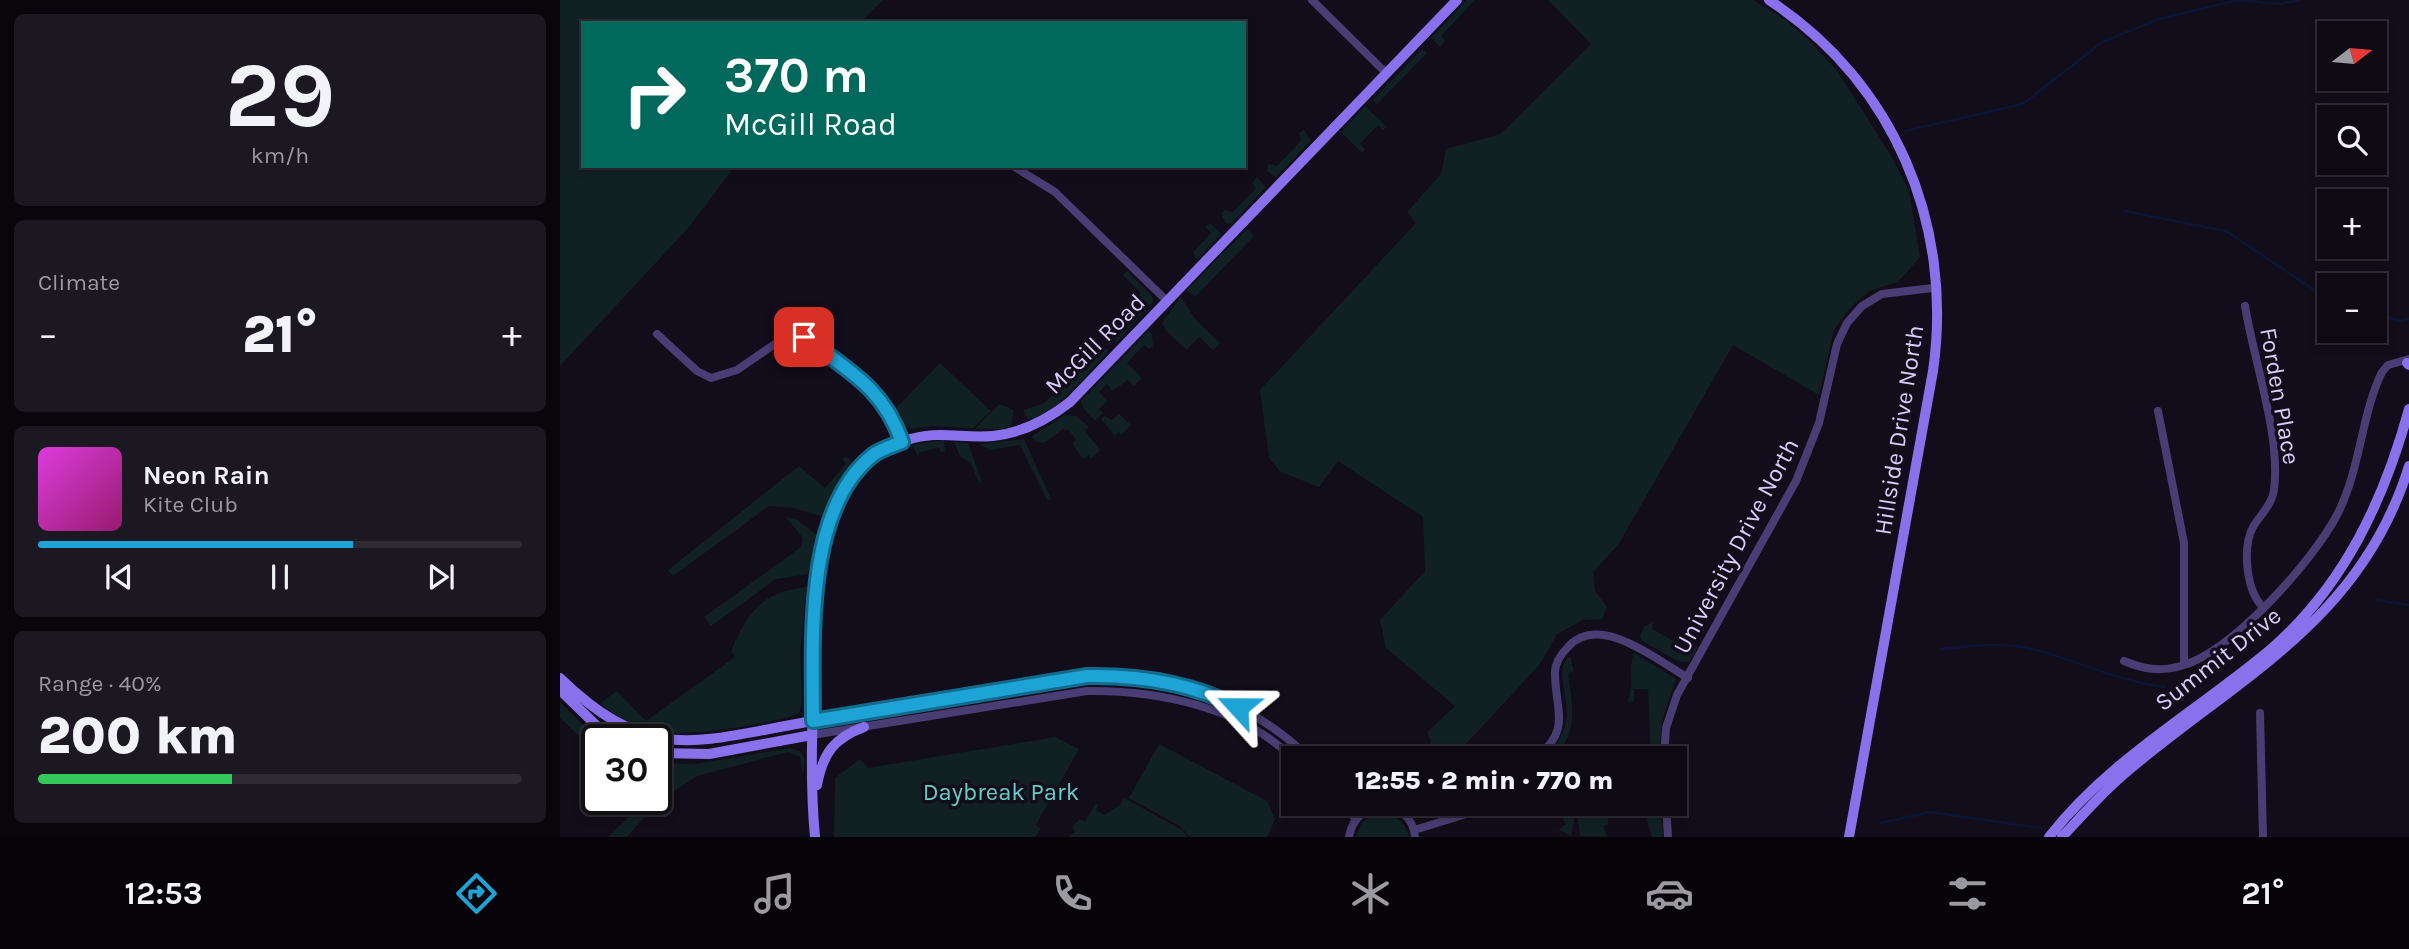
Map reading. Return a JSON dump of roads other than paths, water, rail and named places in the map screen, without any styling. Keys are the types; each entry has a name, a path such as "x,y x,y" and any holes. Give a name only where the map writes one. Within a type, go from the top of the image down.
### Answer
{"street":[{"path":"1312,0 1387,73"},
{"name":"McGill Road","path":"815,837 812,735 816,581 836,503 853,475 874,454 902,442 929,434 992,436 1024,430 1046,420 1070,402 1457,0"},
{"name":"Hillside Drive North","path":"1769,0 1832,50 1875,102 1914,178 1931,238 1937,282 1937,331 1920,447 1849,837"},
{"path":"1016,168 1055,192 1167,301"},
{"path":"1931,238 1937,331"},
{"name":"University Drive North","path":"1665,746 1671,710 1796,481 1819,423 1837,344 1847,323 1862,306 1882,295 1933,288"},
{"name":"Forden Place","path":"2245,306 2262,378 2276,474 2273,495 2252,528 2248,543 2253,592 2263,608"},
{"path":"657,334 697,371 711,378 737,370 788,335 804,337 873,388 893,418 902,442"},
{"path":"2124,661 2144,670 2184,665 2212,650 2263,608 2296,574 2336,516 2358,464 2378,381 2388,365 2406,362"},
{"name":"Summit Drive","path":"2049,837 2086,795 2121,762 2260,657 2303,618 2340,570 2376,506 2409,410"},
{"path":"2158,411 2184,543 2184,665"},
{"name":"Summit Drive","path":"2062,837 2128,771 2255,676 2311,626 2372,547 2391,512 2409,466"},
{"path":"1547,746 1558,734 1561,710 1554,673 1558,658 1570,644 1585,635 1613,636 1688,678"},
{"path":"560,678 592,708 620,726 653,738 697,741 1087,676 1122,675 1170,683 1218,697 1258,718 1297,746"},
{"path":"560,690 595,724"},
{"path":"672,753 709,754 1087,691 1121,690 1166,696 1214,711 1252,729 1281,750"},
{"path":"2260,713 2263,837"},
{"path":"814,805 824,759 830,748 845,734 864,727"},
{"path":"1353,816 1356,819"},
{"path":"1349,837 1359,816"},
{"path":"1404,816 1410,821 1415,834 1460,816"},
{"path":"1667,816 1668,837"}],"waterway":[{"path":"1905,131 2023,104 2102,42 2159,19 2238,0 2281,4 2299,0"},
{"path":"2125,211 2226,231 2317,292"},
{"path":"2387,317 2400,321 2409,319"},
{"path":"2376,600 2409,605"},
{"path":"1941,649 2017,646 2129,680 2165,687"},
{"path":"1881,823 1930,812 2041,828"}],"park label":[{"name":"Daybreak Park","path":"1001,792"}]}
